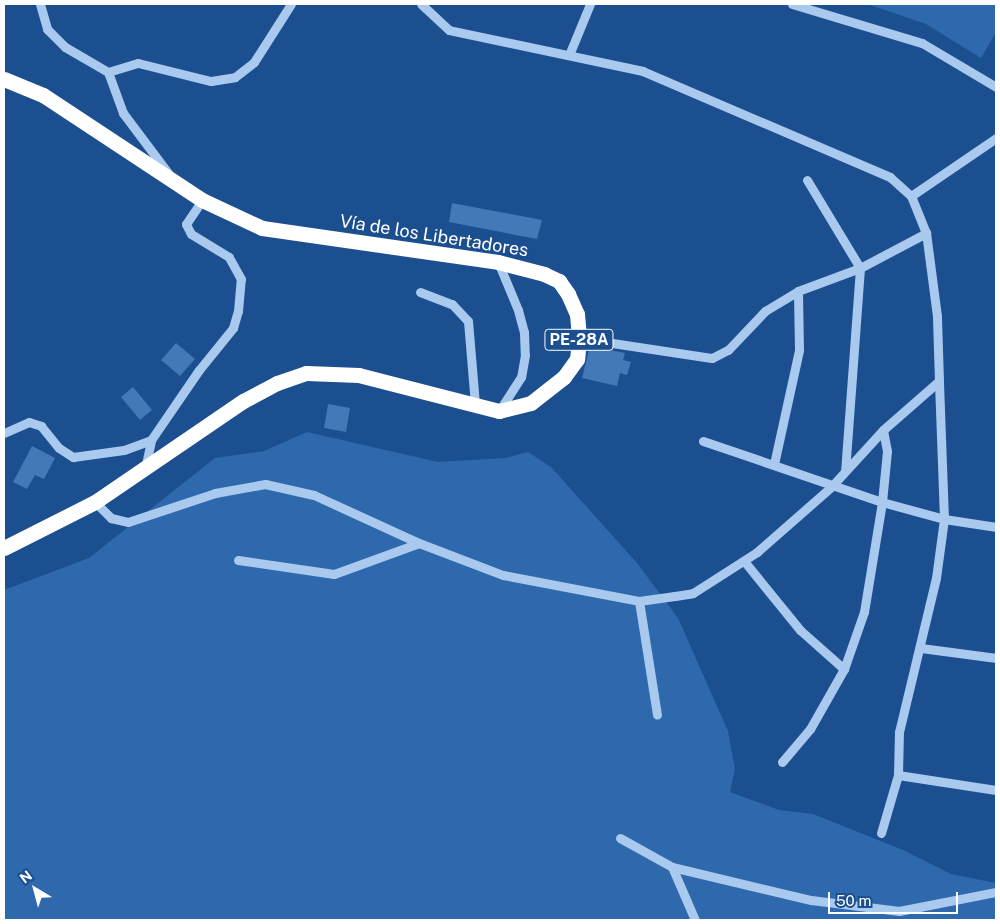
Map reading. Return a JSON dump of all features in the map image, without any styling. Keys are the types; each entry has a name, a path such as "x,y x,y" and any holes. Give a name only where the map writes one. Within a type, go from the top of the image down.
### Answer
{"highway":[{"name":"Vía de los Libertadores","path":"4,79 43,95 173,179 202,200 262,228 498,262 544,274 559,281 577,314 579,338 577,359 564,377 531,403 499,411"},
{"path":"4,548 95,502 243,401 277,383 306,373 359,375 499,411"}],"street":[{"path":"40,4 47,28 65,47 108,72 123,112 173,179"},
{"path":"108,72 138,63 211,82 235,77 254,62 291,4"},
{"path":"421,4 449,30 643,70 882,173 911,196 926,233 938,316 944,519 936,578 921,648 899,732 898,775 880,833"},
{"path":"569,56 590,4"},
{"path":"792,4 922,43 996,87"},
{"path":"911,196 996,138"},
{"path":"807,180 860,268 845,470"},
{"path":"145,469 151,440 199,370 233,328 238,311 241,279 229,257 191,234 186,224 202,200"},
{"path":"579,338 712,358 728,350 765,311 798,291 860,268 926,233"},
{"path":"498,262 518,310 524,332 525,355 520,377 499,411"},
{"path":"774,464 799,350 798,291"},
{"path":"420,292 452,304 468,322 475,404"},
{"path":"95,502 111,518 128,522 215,493 265,484 314,495 419,543 502,575 639,602 693,593 744,560 831,487 883,430 939,381"},
{"path":"4,434 29,422 41,426 59,448 73,457 124,450 151,440"},
{"path":"782,762 810,729 844,669 864,612 882,502 887,451 883,430"},
{"path":"703,441 774,464 831,487 882,502 944,519 996,527"},
{"path":"238,560 334,574 419,543"},
{"path":"744,560 800,630 844,669"},
{"path":"639,602 657,715"},
{"path":"921,648 996,658"},
{"path":"898,775 996,790"},
{"path":"620,838 672,867 811,900 899,911 996,892"},
{"path":"672,867 695,920"}],"shaded area":[{"path":"867,4 996,4 996,32 981,58 926,24"},
{"path":"307,432 438,462 505,458 528,452 551,467 637,563 678,618 728,731 735,769 730,792 779,810 813,814 903,850 951,874 996,883 996,920 4,920 4,590 89,558 215,458 264,451"}],"building":[{"path":"452,203 542,220 537,239 449,222"},
{"path":"176,343 195,359 180,376 161,360"},
{"path":"590,346 625,353 623,360 631,362 627,375 620,373 617,386 582,378"},
{"path":"133,387 152,410 140,420 121,397"},
{"path":"328,404 350,408 346,432 324,428"},
{"path":"32,446 55,458 44,479 35,475 27,489 13,482"}]}
